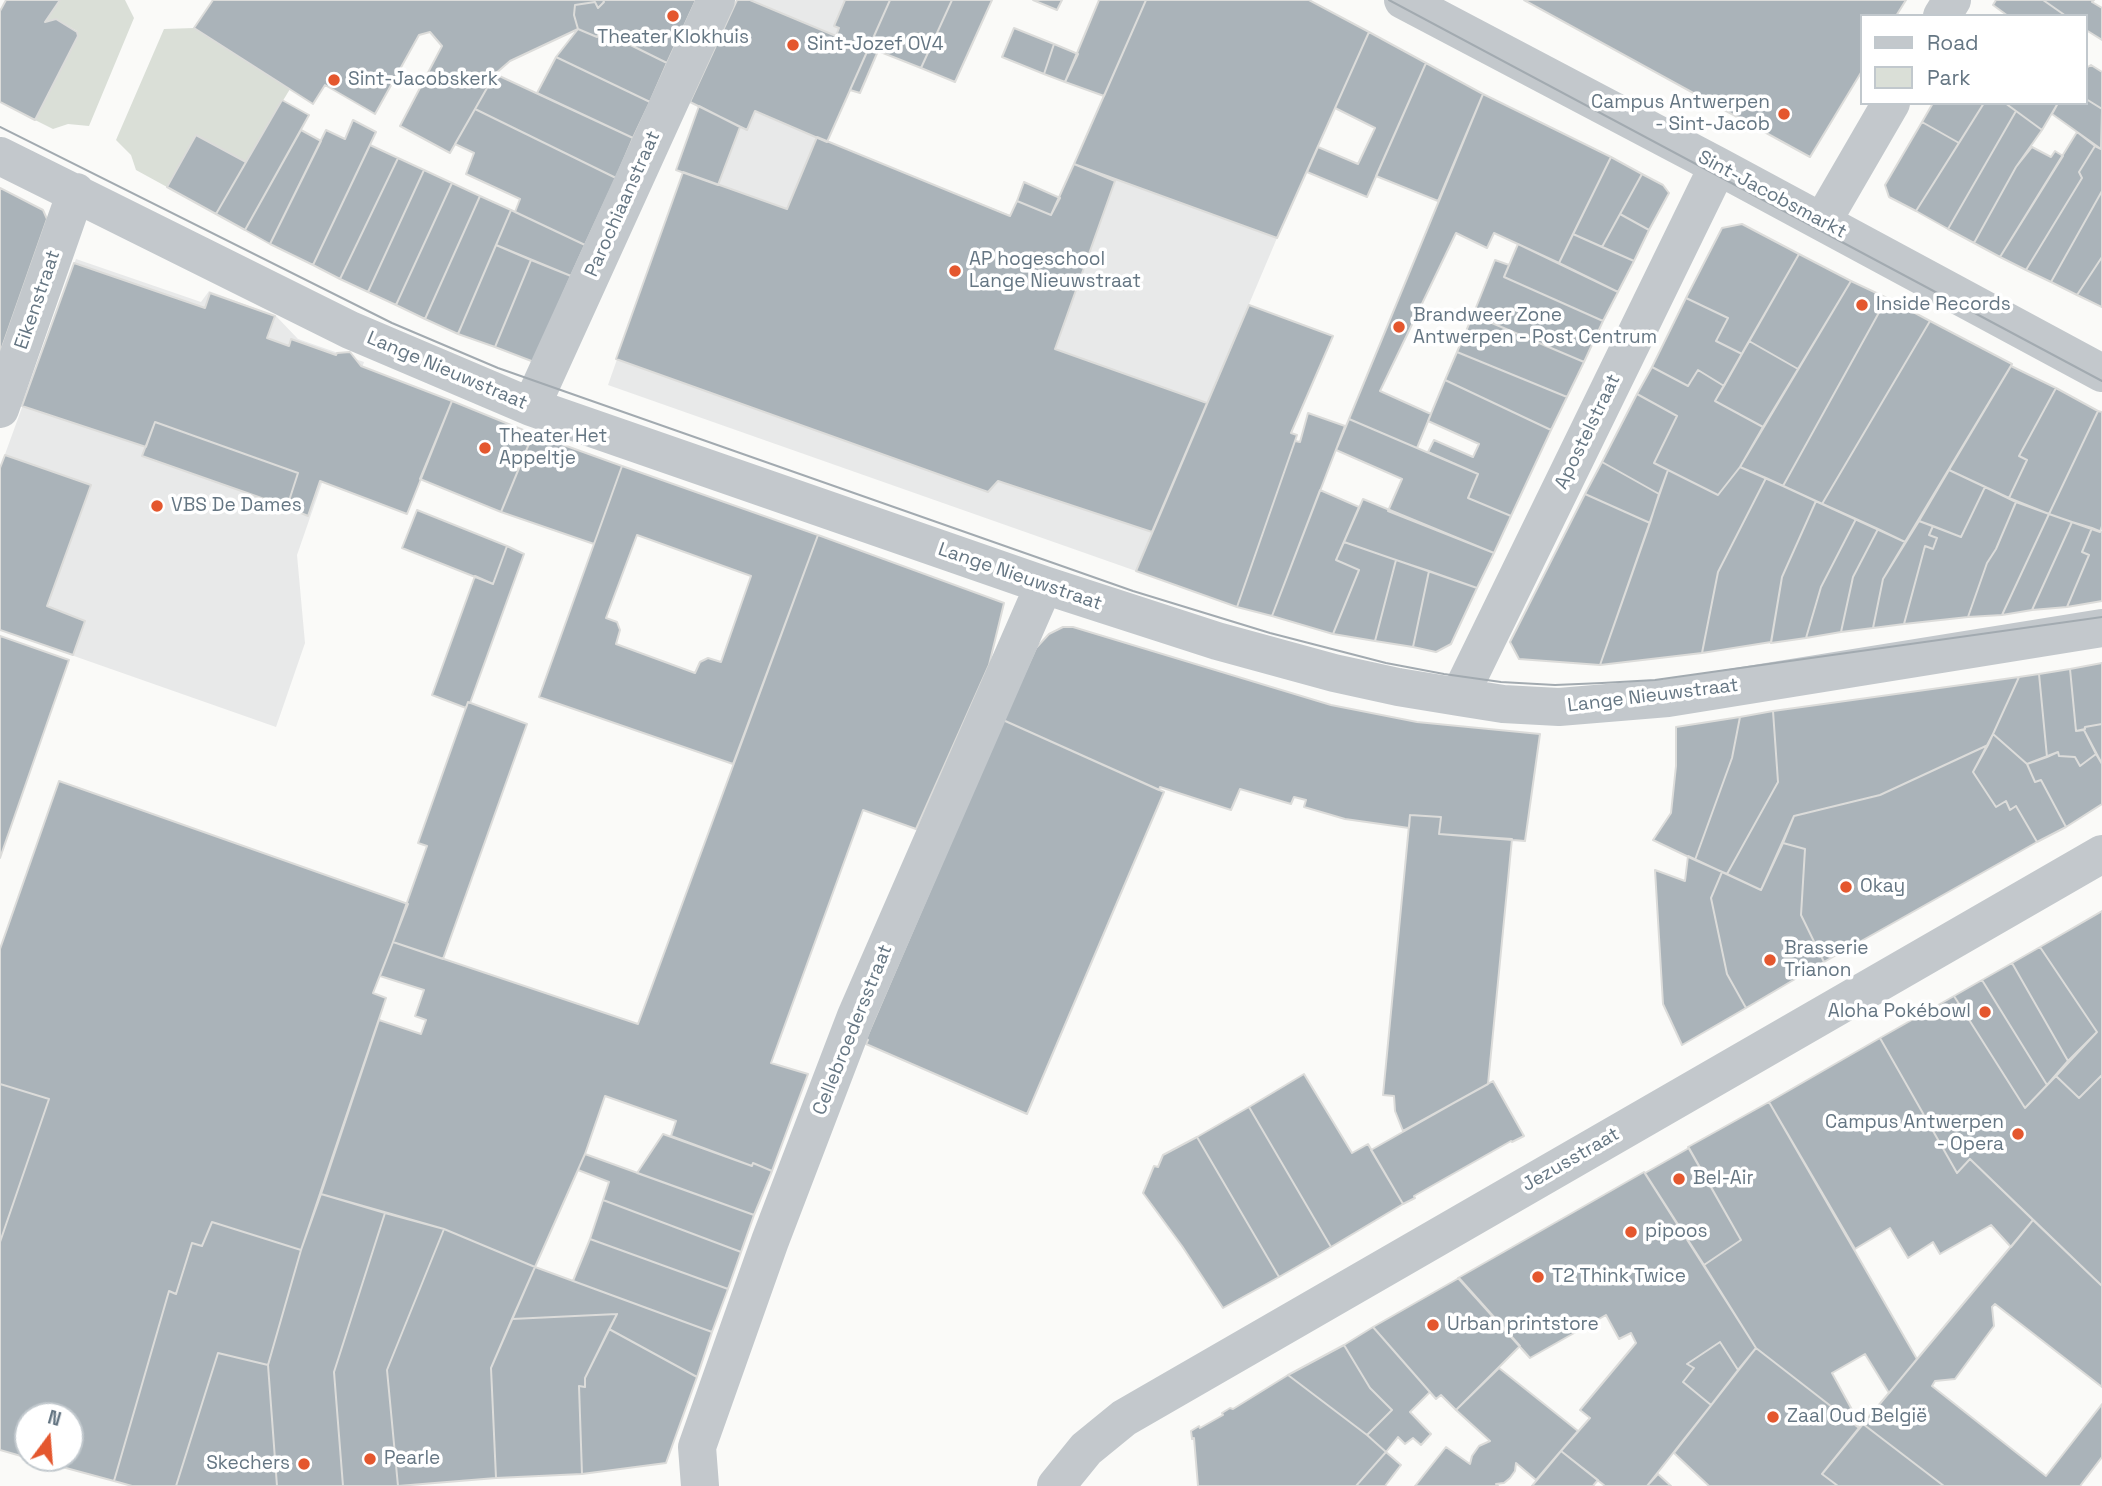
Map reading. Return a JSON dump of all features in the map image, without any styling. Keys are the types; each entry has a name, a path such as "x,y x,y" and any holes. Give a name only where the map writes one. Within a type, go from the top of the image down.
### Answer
{"street":[{"name":"Parochiaanstraat","path":"531,407 716,0"},
{"name":"Sint-Jacobsmarkt","path":"1403,0 2102,373"},
{"path":"1822,222 1890,105"},
{"name":"Lange Nieuwstraat","path":"0,156 350,330 531,407 1144,619 1280,659 1398,687 1503,704 1559,707 1668,698 2102,628"},
{"name":"Apostelstraat","path":"1459,697 1718,166"},
{"name":"Eikenstraat","path":"0,409 76,192"},
{"name":"Cellebroedersstraat","path":"700,1486 697,1447 770,1241 856,1016 1044,585"},
{"name":"Jezusstraat","path":"1056,1486 1086,1449 1124,1418 2102,855"}],"shaded area":[{"name":"AP hogeschool Lange Nieuwstraat","path":"737,0 890,0 827,142 1010,215 1017,201 1060,198 1146,0 1309,0 1369,32 1277,238 1136,571 608,385 683,172 718,185 740,127 690,102"},
{"name":"VBS De Dames","path":"76,259 201,302 209,291 276,316 298,339 364,362 297,555 305,643 276,727 0,630 0,468"}],"green space":[{"path":"60,0 125,0 134,18 89,126 68,124 53,129 35,120 78,36 77,31 56,19 45,22"},
{"path":"194,28 290,89 246,162 196,135 167,187 136,170 131,155 116,140 164,29"}],"building":[{"path":"6,0 60,0 45,22 56,19 77,32 78,36 35,120 0,102 0,11"},
{"name":"Sint-Jacobskerk","path":"213,0 604,2 598,8 595,2 575,5 574,15 578,29 510,61 495,74 450,153 400,126 442,46 430,32 419,35 375,114 325,85 313,104 194,28"},
{"path":"603,0 696,0 667,63 600,30 597,37 578,29 574,15 575,5 595,2 598,8"},
{"name":"Sint-Jozef OV4","path":"737,0 750,0 836,36 839,28 834,26 845,0 890,0 827,142 755,111 747,130 690,102"},
{"path":"890,0 952,0 921,68 878,51 860,93 850,90"},
{"path":"952,0 992,0 955,82 921,68"},
{"path":"1033,0 1062,0 1057,10"},
{"path":"1099,0 1146,0 1104,96 1065,82"},
{"path":"1146,0 1309,0 1369,32 1277,238 1074,164"},
{"name":"Campus Antwerpen - Sint-Jacob","path":"1524,0 1906,0 1897,14 1860,14 1860,74 1810,157"},
{"path":"1996,0 2043,0 2063,14 2005,14 1993,5"},
{"path":"2043,0 2094,0 2092,2 2102,8 2102,40 2088,31 2088,14 2063,14"},
{"path":"1014,28 1054,44 1044,74 1002,57"},
{"path":"578,29 597,37 600,30 667,63 650,102 556,57"},
{"path":"1369,32 1426,63 1367,197 1307,172 1318,147 1358,164 1375,128 1335,108"},
{"path":"1054,44 1078,54 1065,82 1044,74"},
{"path":"556,57 650,102 633,138 537,93"},
{"path":"1426,63 1483,94 1438,201 1376,176"},
{"path":"2091,65 2102,72 2102,109 2088,100 2088,67"},
{"path":"495,74 633,138 616,178 475,109"},
{"name":"Brandweer Zone Antwerpen - Post Centrum","path":"1483,94 1611,157 1559,263 1494,233 1487,248 1456,233 1380,391 1431,414 1417,448 1349,419"},
{"path":"282,100 309,115 245,230 216,214"},
{"path":"2088,100 2102,109 2101,149 2052,114 2057,105 2088,105"},
{"path":"1932,105 1983,105 1959,143 1922,122"},
{"path":"1983,105 2008,105 2016,111 1948,229 1916,211"},
{"path":"2008,105 2057,105 2042,130"},
{"path":"699,106 740,127 718,185 676,170"},
{"path":"475,109 616,178 585,245 515,212 520,199 466,174 474,153 455,144"},
{"path":"2016,111 2042,130 2016,167 1974,243 1948,229"},
{"path":"353,120 376,132 313,265 270,244 326,130 345,139"},
{"path":"1922,122 1959,143 1916,211 1889,197 1885,185"},
{"path":"301,130 321,141 270,244 245,230"},
{"path":"2077,132 2095,146 2079,172 2082,178 2026,270 2000,257"},
{"path":"196,135 246,162 216,214 167,187"},
{"path":"817,137 1010,216 1017,201 1051,215 1074,164 1115,181 1055,349 1207,403 1152,532 998,481 988,492 616,359 683,172 787,209"},
{"path":"370,145 398,158 340,279 313,265"},
{"path":"2095,146 2101,149 2102,146 2102,191 2051,282 2026,270 2082,178 2079,172"},
{"path":"2032,147 2051,157 2055,151 2063,156 2000,257 1974,243 2016,167"},
{"path":"1611,157 1642,174 1602,247 1573,234"},
{"path":"398,158 424,170 368,292 340,279"},
{"path":"424,170 452,183 396,305 368,292"},
{"path":"1642,174 1663,185 1669,193 1649,230 1620,214"},
{"path":"1024,182 1060,198 1051,215 1017,201"},
{"path":"452,183 480,196 425,319 396,305"},
{"path":"0,188 43,210 47,219 0,353"},
{"path":"2102,191 2102,257 2077,295 2051,282"},
{"path":"480,196 511,210 458,334 425,319"},
{"path":"511,210 585,245 571,276 496,245"},
{"path":"1620,214 1649,230 1634,261 1602,247"},
{"path":"1742,224 1799,254 1742,354 1716,341 1728,318 1686,298 1722,228"},
{"path":"1573,234 1634,261 1618,292 1559,263"},
{"path":"1518,244 1618,292 1603,321 1504,277"},
{"path":"496,245 531,260 495,347 458,334"},
{"path":"1799,254 1851,281 1798,369 1749,341"},
{"path":"2102,257 2102,307 2077,295"},
{"path":"531,260 571,276 534,362 495,347"},
{"path":"1495,260 1509,265 1504,277 1603,321 1584,362 1473,315"},
{"path":"74,263 205,308 210,293 275,316 267,338 289,346 291,339 336,355 350,352 361,366 452,401 407,514 320,481 308,516 287,507 298,473 155,422 146,447 22,406"},
{"path":"1851,281 1887,298 1783,486 1740,467"},
{"path":"1686,298 1728,318 1716,341 1742,354 1724,386 1698,370 1688,386 1652,367"},
{"path":"1887,298 1930,321 1822,504 1783,486"},
{"path":"1249,305 1333,336 1291,433 1297,435 1237,607 1136,571"},
{"path":"1473,315 1584,362 1567,397 1457,352"},
{"path":"1930,321 2012,364 1905,542 1822,504"},
{"path":"1749,341 1798,369 1763,427 1715,401"},
{"path":"1457,352 1567,397 1551,430 1445,380"},
{"path":"2011,366 2056,388 2019,456 2027,460 2009,498 1949,470"},
{"path":"1652,367 1688,386 1698,370 1724,386 1715,401 1763,427 1740,467 1718,495 1654,463 1677,416 1637,394"},
{"path":"1445,380 1551,430 1511,516 1468,498 1478,474 1428,452 1434,440 1473,457 1479,444 1428,421"},
{"path":"2056,388 2098,411 2049,514 2009,498 2027,460 2019,456"},
{"path":"1637,394 1677,416 1654,463 1668,470 1659,494 1602,462"},
{"path":"452,401 533,434 501,512 420,479"},
{"path":"2098,411 2102,412 2100,532 2049,514"},
{"path":"1308,413 1345,426 1272,616 1237,607 1295,441 1300,442"},
{"path":"1349,419 1478,474 1468,498 1511,516 1494,553 1388,511 1402,479 1336,450"},
{"path":"155,422 298,473 287,507 142,456"},
{"path":"533,434 622,466 594,544 501,512"},
{"path":"5,455 91,485 47,606 85,621 73,655 0,630 0,468"},
{"path":"1602,462 1659,494 1650,523 1585,494"},
{"path":"622,466 818,535 733,764 539,697","holes":["637,535 751,576 721,662 708,658 700,662 695,673 616,644 620,630 617,622 606,618"]},
{"path":"1740,467 1766,478 1718,572 1702,653 1600,665 1668,470 1718,495"},
{"path":"1949,470 1985,487 1961,537 1919,521"},
{"path":"1766,478 1816,501 1782,577 1771,642 1702,653 1718,572"},
{"path":"1985,487 2016,502 1996,549 1987,563 1968,617 1904,624 1925,546 1933,549 1937,538 1929,535 1933,526 1961,537"},
{"path":"1320,490 1359,507 1336,560 1359,570 1333,634 1272,616"},
{"path":"1585,494 1650,523 1600,665 1519,659 1510,642"},
{"path":"1363,499 1494,553 1477,588 1344,542"},
{"path":"1816,501 1856,519 1821,587 1806,638 1771,643 1782,577"},
{"path":"2016,502 2049,514 2002,615 1968,617 1987,563 1996,549"},
{"path":"417,510 507,546 493,584 402,548"},
{"path":"2049,514 2072,522 2032,610 2002,615"},
{"path":"1856,519 1878,529 1853,577 1841,632 1806,638 1821,587"},
{"path":"1919,521 1933,526 1929,535 1937,538 1933,549 1925,546 1904,624 1873,628 1883,579"},
{"path":"2072,522 2092,528 2082,552 2089,555 2067,607 2032,610"},
{"path":"2092,528 2102,532 2102,601 2067,607 2089,555 2082,552"},
{"path":"1878,529 1905,542 1883,579 1873,628 1841,632 1853,577"},
{"path":"818,535 1004,603 989,665 916,829 863,810 771,1063 808,1074 772,1171 671,1136 676,1121 605,1096 585,1154 535,1267 444,1229 321,1194 379,1020 421,1034 426,1020 415,1016 424,990 380,976 393,942 638,1024"},
{"path":"1344,542 1396,560 1375,641 1333,634 1359,570 1336,560"},
{"path":"507,546 524,554 466,708 432,695 475,576 493,584"},
{"path":"1396,560 1429,571 1413,647 1375,641"},
{"path":"1429,571 1477,588 1451,644 1436,652 1413,647"},
{"path":"1063,627 1073,627 1331,705 1417,722 1540,734 1525,841 1439,834 1441,817 1410,815 1409,828 1345,819 1304,807 1306,800 1294,797 1291,804 1240,789 1231,810 1160,787 1159,790 1003,720 1036,648 1049,634"},
{"path":"0,636 69,660 0,858"},
{"path":"2102,663 2102,724 2076,731 2070,669"},
{"path":"2070,669 2076,731 2084,730 2096,754 2080,766 2075,757 2059,756 2058,752 2047,757 2039,674"},
{"path":"2039,674 2047,757 2027,764 1993,734 2019,677"},
{"path":"2019,677 1988,745 1880,795 1794,816 1761,890 1727,874 1778,782 1773,711"},
{"path":"468,702 527,724 443,959 393,942 427,846 418,843"},
{"path":"1773,711 1778,782 1727,874 1695,860 1732,758 1740,717"},
{"path":"1740,717 1732,758 1695,860 1653,840 1671,813 1676,766 1676,727"},
{"path":"1003,720 1164,792 1027,1114 866,1044"},
{"path":"2102,724 2102,764 2084,730 2085,727"},
{"path":"1993,734 2027,764 2035,782 2041,780 2066,827 2037,842 2016,806 2010,810 2006,801 1996,807 1973,772"},
{"path":"1988,745 1973,772 1996,807 2006,801 2010,810 2016,806 2037,842 1824,962 1801,915 1805,849 1783,843 1794,816 1880,795"},
{"path":"2058,752 2059,756 2075,757 2080,766 2096,754 2102,764 2102,804 2066,827 2041,780 2035,782 2027,764"},
{"path":"59,781 408,904 373,993 386,998 301,1250 212,1222 202,1246 192,1243 176,1294 169,1291 114,1481 81,1472 84,1472 84,1402 14,1402 14,1454 0,1450 0,1242 49,1099 0,1084 0,949"},
{"path":"1410,815 1441,817 1439,834 1512,839 1488,1084 1403,1131 1395,1111 1394,1096 1383,1095"},
{"path":"1783,843 1805,849 1801,915 1824,962 1746,1008 1727,974 1711,898 1722,872 1761,890"},
{"path":"1688,856 1722,872 1711,898 1727,974 1746,1008 1682,1045 1663,1004 1655,870 1685,881"},
{"path":"2102,911 2102,1075 2079,1098 2056,1076 2097,1032 2040,947"},
{"path":"2040,947 2097,1032 2068,1061 2012,963"},
{"path":"2012,963 2068,1061 2047,1085 1982,980"},
{"path":"1982,980 2047,1085 2025,1108 1954,996"},
{"name":"Campus Antwerpen - Opera","path":"1954,996 2025,1108 2056,1076 2079,1098 2102,1075 2102,1286 1970,1159 1957,1173 1880,1038"},
{"path":"1880,1038 1957,1173 1970,1159 2033,1220 2011,1247 1991,1225 1940,1254 1933,1242 1908,1258 1890,1228 1855,1249 1769,1102"},
{"path":"1304,1074 1352,1153 1368,1144 1403,1204 1331,1247 1249,1107"},
{"path":"1493,1081 1524,1136 1403,1204 1371,1150"},
{"path":"0,1084 49,1099 0,1242"},
{"path":"1769,1102 1917,1359 1889,1393 1865,1354 1832,1373 1856,1417 1859,1428 1756,1348 1704,1265 1741,1240 1688,1147"},
{"path":"1249,1107 1331,1247 1279,1277 1197,1137"},
{"path":"663,1134 772,1171 754,1215 637,1173"},
{"path":"1197,1137 1279,1277 1223,1308 1143,1193 1154,1166 1158,1167 1163,1155"},
{"path":"1689,1148 1741,1240 1704,1265 1645,1173"},
{"path":"585,1154 754,1215 741,1252 603,1200 609,1182 578,1170"},
{"path":"1644,1172 1756,1348 1738,1370 1720,1342 1687,1364 1694,1368 1683,1382 1711,1405 1647,1486 1605,1486 1561,1451 1590,1418 1580,1410 1636,1343 1631,1333 1619,1339 1606,1315 1530,1358 1458,1278"},
{"path":"321,1194 385,1213 334,1372 343,1486 277,1486 268,1365 301,1250"},
{"path":"603,1200 741,1252 728,1289 590,1239"},
{"path":"385,1213 444,1229 387,1370 398,1486 343,1486 334,1372"},
{"path":"2033,1220 2102,1286 2102,1387 1995,1304 1992,1307 1994,1326 1955,1379 1935,1381 1932,1386 2046,1476 2102,1404 2102,1457 2080,1486 1944,1486 1863,1424"},
{"path":"212,1222 301,1250 268,1365 218,1353 176,1486 132,1486 114,1481 169,1291 176,1294 192,1243 202,1246"},
{"path":"444,1229 535,1267 491,1368 496,1478 398,1486 387,1370"},
{"path":"590,1239 728,1289 712,1332 573,1281"},
{"path":"535,1267 712,1332 697,1377 609,1329 617,1314 512,1319"},
{"path":"1459,1278 1520,1346 1456,1410 1441,1395 1436,1399 1373,1327"},
{"path":"617,1314 585,1378 585,1387 579,1386 582,1474 496,1478 491,1368 512,1319"},
{"path":"1373,1327 1430,1392 1410,1412 1431,1434 1421,1445 1413,1438 1405,1444 1398,1437 1386,1452 1367,1435 1392,1410 1370,1388 1344,1345"},
{"path":"609,1329 697,1377 666,1463 582,1474 579,1386 585,1387 585,1378"},
{"path":"1720,1342 1738,1370 1711,1405 1683,1382 1694,1368 1687,1364"},
{"path":"1344,1345 1370,1388 1392,1410 1367,1435 1288,1375"},
{"name":"Zaal Oud België","path":"1756,1348 1859,1428 1822,1474 1838,1486 1709,1486 1674,1453"},
{"path":"218,1353 268,1365 277,1486 176,1486"},
{"path":"1499,1368 1578,1431 1536,1480 1516,1463 1510,1478 1504,1483 1496,1484 1498,1486 1415,1486 1446,1447 1470,1464 1479,1446 1490,1441 1456,1410"},
{"path":"1288,1375 1386,1452 1356,1486 1198,1486 1191,1431 1223,1415 1222,1413 1230,1408 1233,1409"},
{"path":"1863,1424 1944,1486 1838,1486 1822,1474"},
{"path":"1561,1451 1598,1480 1593,1486 1532,1486"},
{"path":"1386,1452 1401,1465 1385,1486 1356,1486"},
{"path":"1658,1474 1671,1486 1647,1486"}],"tram line":[{"path":"1389,0 2102,381"},
{"path":"0,127 392,323 498,368 1133,591 1270,633 1386,663 1501,682 1555,685 1655,680 2102,617"}],"place":[{"name":"Theater Klokhuis","path":"673,16"},
{"name":"Sint-Jozef OV4","path":"793,45"},
{"name":"Sint-Jacobskerk","path":"334,80"},
{"name":"Campus Antwerpen - Sint-Jacob","path":"1784,114"},
{"name":"AP hogeschool Lange Nieuwstraat","path":"955,271"},
{"name":"Inside Records","path":"1862,305"},
{"name":"Brandweer Zone Antwerpen - Post Centrum","path":"1399,327"},
{"name":"Theater Het Appeltje","path":"485,448"},
{"name":"VBS De Dames","path":"157,506"},
{"name":"Okay","path":"1846,887"},
{"name":"Brasserie Trianon","path":"1770,960"},
{"name":"Aloha Pokébowl","path":"1985,1012"},
{"name":"Campus Antwerpen - Opera","path":"2018,1134"},
{"name":"Bel-Air","path":"1679,1179"},
{"name":"pipoos","path":"1631,1232"},
{"name":"T2 Think Twice","path":"1538,1277"},
{"name":"Urban printstore","path":"1433,1325"},
{"name":"Zaal Oud België","path":"1773,1417"},
{"name":"Pearle","path":"370,1459"},
{"name":"Skechers","path":"304,1464"}]}
